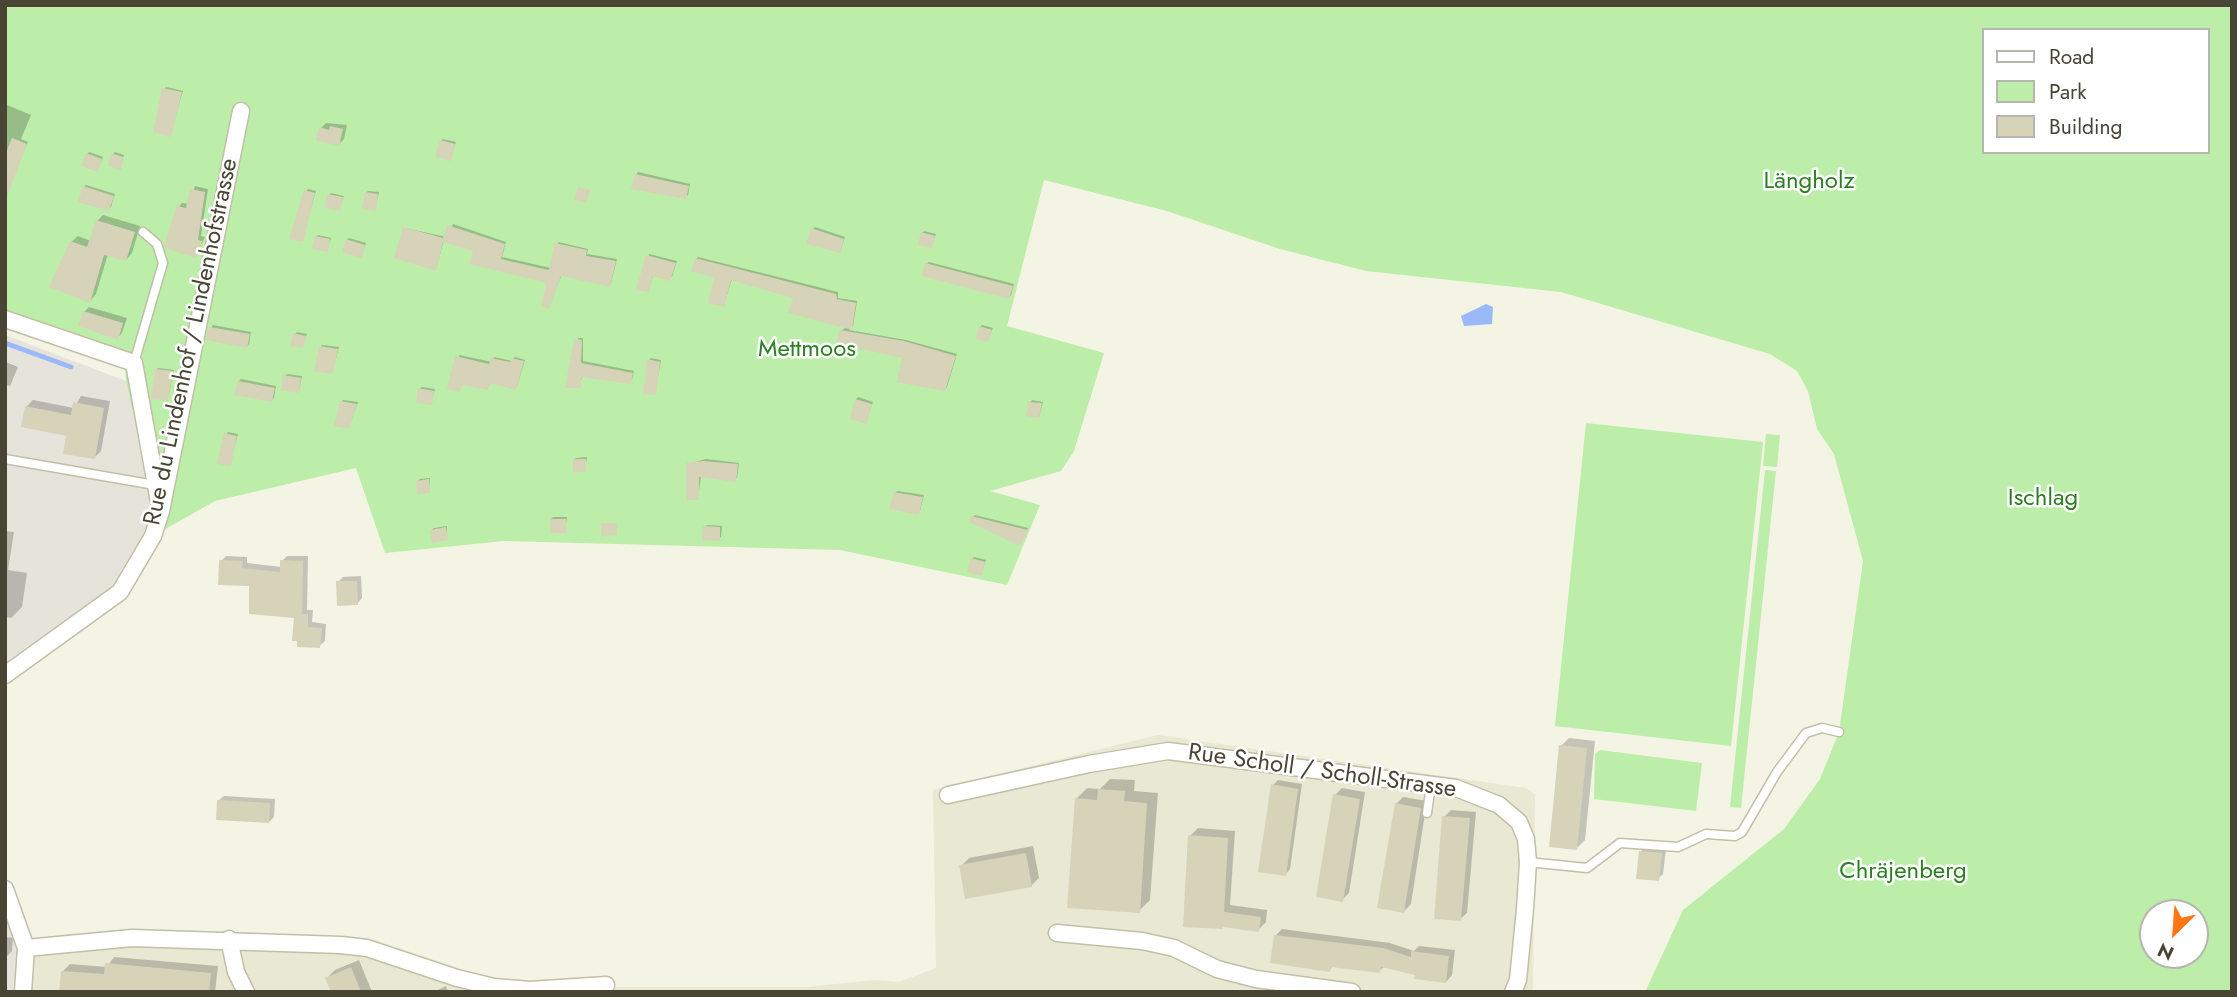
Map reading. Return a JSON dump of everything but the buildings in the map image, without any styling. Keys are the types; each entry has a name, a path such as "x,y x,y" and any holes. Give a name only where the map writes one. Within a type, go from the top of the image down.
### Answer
{"street":[{"name":"Rue du Lindenhof / Lindenhofstrasse","path":"5,675 120,592 153,536 161,512 241,111"},
{"path":"5,319 134,363 161,512"},
{"name":"Rue Scholl / Scholl-Strasse","path":"948,794 1089,764 1168,751 1456,788 1499,805 1519,822 1526,839 1528,862 1518,980 1513,992"},
{"path":"5,890 26,948 23,992"},
{"path":"1057,933 1142,940 1174,948 1217,969 1256,979 1352,992"},
{"path":"26,948 132,938 229,939 368,948 457,978 494,987 530,990 606,985"},
{"path":"229,939 236,972 246,992"}],"lane":[{"path":"134,363 163,262 158,244 143,232"},
{"path":"5,460 155,485"},
{"path":"1528,862 1587,868 1620,843 1678,847 1706,834 1735,836 1741,832 1777,772 1806,733 1822,728 1839,732"},
{"path":"1427,813 1431,785"}],"shaded area":[{"path":"5,335 126,381 145,468 161,511 120,592 5,675"},
{"path":"1158,735 1526,788 1535,794 1533,992 23,992 26,948 132,938 341,945 494,987 807,987 874,980 899,982 936,968 933,790"},
{"path":"5,889 26,948 23,992 5,992"}],"green space":[{"path":"5,5 2232,5 2232,992 1645,992 1683,910 1784,829 1820,779 1839,732 1863,561 1834,454 1817,429 1808,391 1797,371 1770,354 1561,292 1366,271 1280,249 1167,211 1044,180 1007,326 1104,353 1074,451 1061,471 990,491 1040,505 1007,585 840,550 504,541 385,553 356,468 215,501 153,536 161,511 145,468 126,381 124,354 5,312"},
{"path":"1586,423 1763,442 1731,746 1555,726"},
{"path":"1766,434 1780,435 1777,467 1763,466"},
{"path":"1765,470 1776,471 1741,808 1730,807"},
{"path":"1600,750 1702,763 1696,811 1594,799 1595,754"}],"water":[{"path":"1486,304 1493,307 1492,324 1464,326 1461,316"}],"waterway":[{"path":"5,343 71,367"}],"park label":[{"name":"Längholz","path":"1809,182"},
{"name":"Mettmoos","path":"807,350"},
{"name":"Ischlag","path":"2043,499"},
{"name":"Chräjenberg","path":"1903,872"}]}
